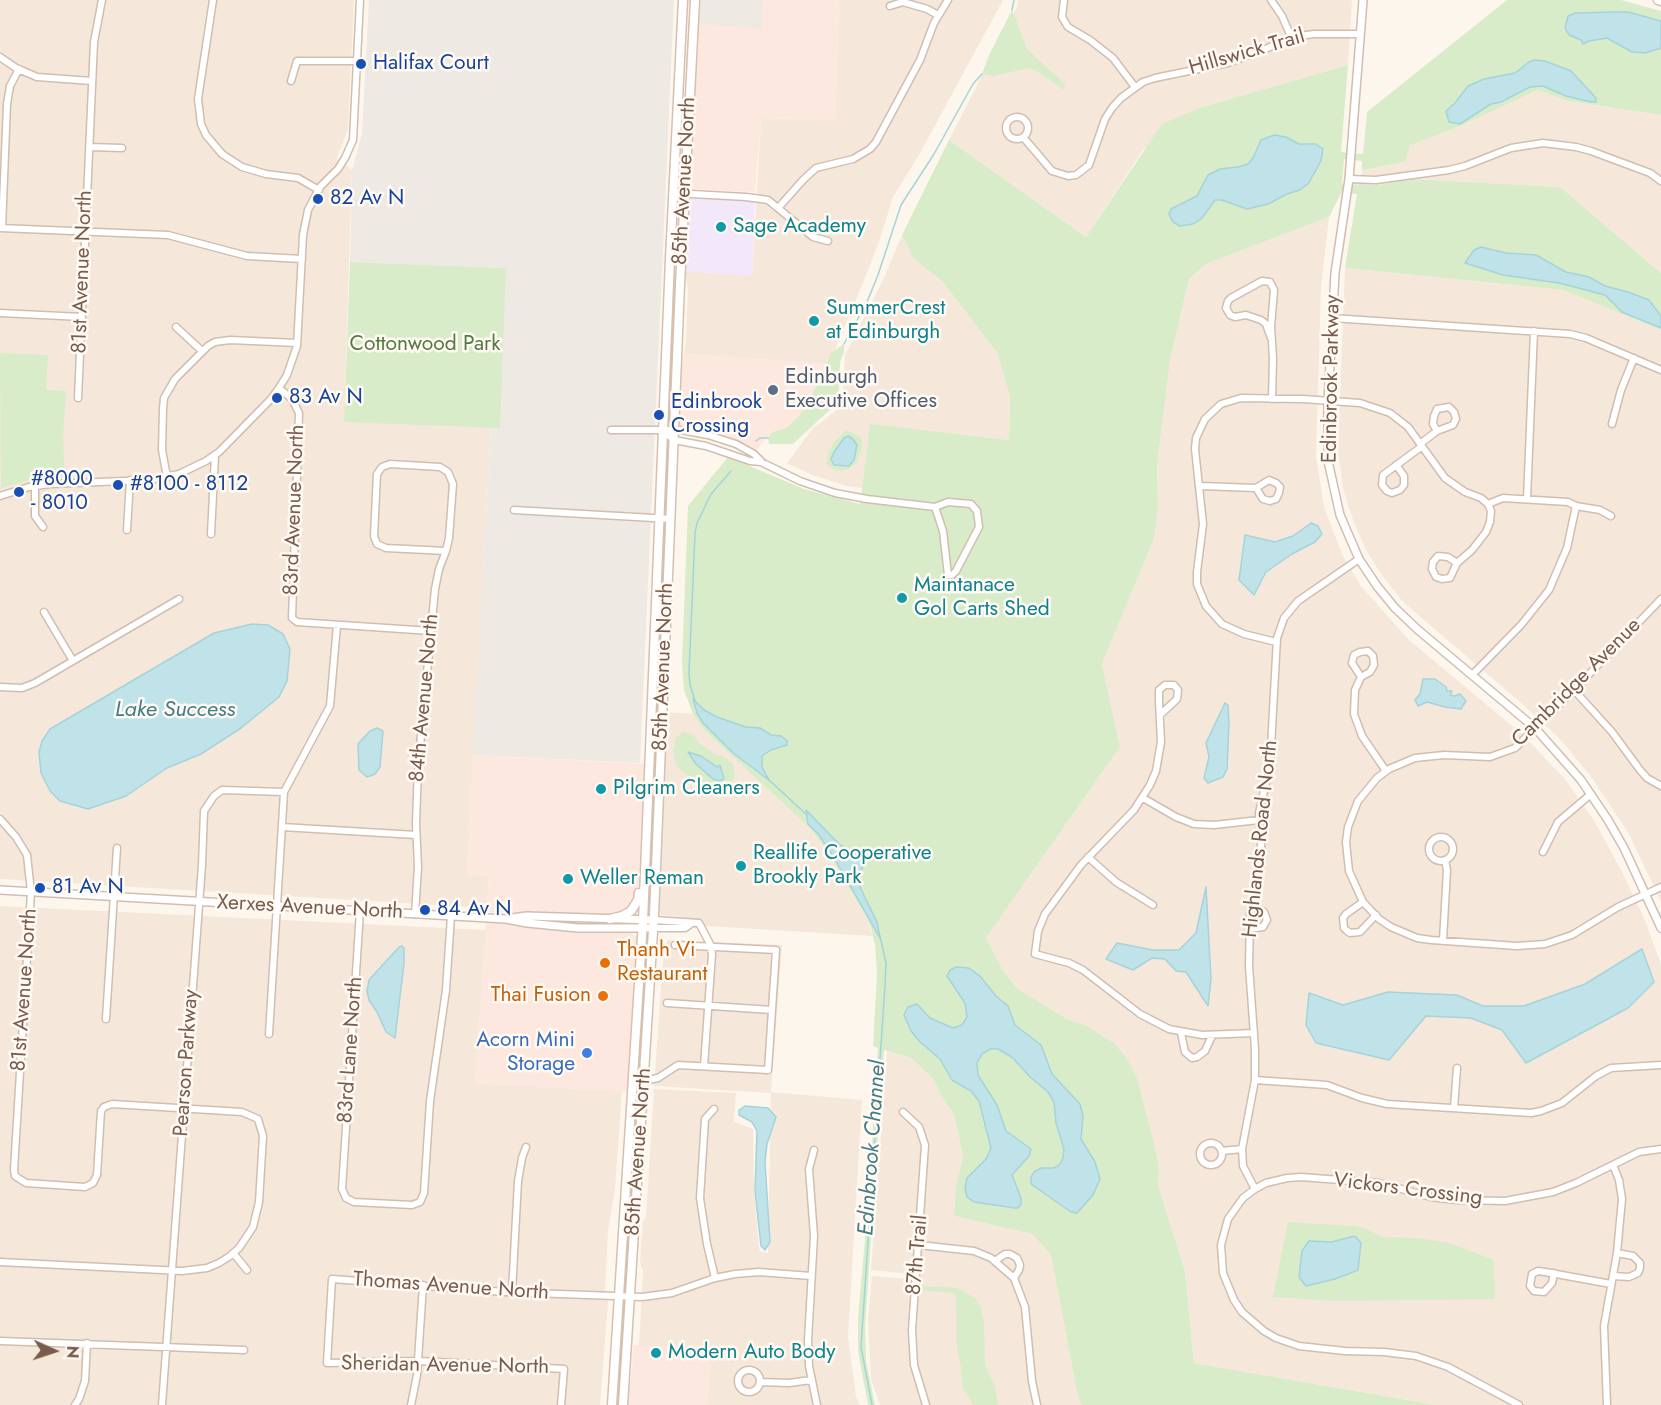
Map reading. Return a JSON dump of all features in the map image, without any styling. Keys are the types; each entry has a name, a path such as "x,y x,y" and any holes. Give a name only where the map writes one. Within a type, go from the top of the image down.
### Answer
{"main road":[{"name":"85th Avenue North","path":"612,1405 646,851 683,0"},
{"name":"85th Avenue North","path":"623,1405 653,924 695,0"},
{"path":"610,919 628,914 638,900 640,867 646,851"}],"street":[{"name":"81st Avenue North","path":"78,398 95,30 102,0"},
{"path":"213,0 198,99 201,124 210,140 232,162 254,172 298,178 319,190"},
{"path":"0,496 35,486 167,477 193,468 215,455 263,408 279,388 293,361 297,343 303,235 308,210 319,190 338,169 352,140 360,0"},
{"path":"779,207 816,168 853,159 870,149 876,142 920,60 938,15 948,0"},
{"path":"1064,0 1062,17 1068,27 1108,53 1135,87"},
{"path":"1271,0 1282,16 1292,39"},
{"name":"Edinbrook Parkway","path":"1363,0 1349,179 1337,258 1328,401 1327,441 1330,477 1340,515 1359,560 1377,586 1406,620 1534,728 1591,794 1624,848 1647,893 1661,928"},
{"path":"890,6 903,2 938,15"},
{"name":"Hillswick Trail","path":"1023,137 1053,171 1068,176 1076,175 1089,165 1105,119 1112,108 1135,87 1155,78 1228,63 1292,39 1314,34 1360,34"},
{"path":"0,57 28,74 46,79 92,81"},
{"path":"291,81 297,61 357,61"},
{"path":"19,69 10,86 7,104 1,228 168,235 247,256 302,259"},
{"path":"193,80 200,81"},
{"path":"1349,179 1376,180 1449,170 1473,164 1511,148 1543,143 1592,151 1650,173 1661,181"},
{"path":"89,147 122,148"},
{"path":"674,193 762,199 779,207 813,237 828,241"},
{"path":"1271,338 1266,324 1260,320 1246,315 1234,317 1226,308 1231,298 1262,281 1268,281 1274,287 1271,338 1272,399"},
{"path":"0,313 82,317"},
{"path":"1332,318 1578,335 1661,370"},
{"path":"176,327 202,351"},
{"path":"1527,499 1534,332"},
{"path":"167,477 162,450 164,398 175,379 202,351 215,342 230,340 297,343"},
{"path":"1612,424 1621,390 1634,358"},
{"name":"83rd Avenue North","path":"279,388 292,399 299,413 291,614 297,622 337,625"},
{"path":"1276,642 1244,634 1222,624 1213,616 1201,596 1197,572 1203,524 1195,448 1196,438 1206,419 1221,404 1231,400 1252,398 1360,403 1379,408 1399,419 1408,427 1445,478 1464,492 1481,498 1488,504 1491,517 1486,532 1480,542 1457,563 1450,578 1436,577 1432,569 1433,562 1438,556 1448,556 1457,563"},
{"path":"611,430 674,430 708,435 736,444 754,454 761,462"},
{"path":"663,431 674,440 706,446 750,461 761,462 800,481 835,493 936,507 948,502 970,504 977,511 979,526 954,574 948,575 943,531 936,507"},
{"path":"1396,465 1404,477 1404,484 1400,490 1387,491 1382,485 1383,475 1437,431"},
{"path":"706,446 708,435"},
{"path":"211,534 215,455"},
{"name":"84th Avenue North","path":"415,914 418,867 416,835 418,767 437,579 446,551 449,538 453,484 448,472 436,466 386,464 377,474 374,536 378,544 386,548 446,551"},
{"path":"127,530 130,480"},
{"path":"35,486 35,516 43,527"},
{"path":"1200,486 1256,488"},
{"path":"1488,504 1503,498 1568,502 1576,506 1600,510 1611,516"},
{"path":"1472,675 1521,625 1549,590 1568,548 1576,506"},
{"path":"514,510 671,519"},
{"path":"946,558 961,562"},
{"name":"Highlands Road North","path":"1255,1189 1243,1166 1242,1149 1255,1080 1250,929 1252,906 1262,861 1259,820 1270,765 1276,642 1284,618 1298,601 1359,560"},
{"path":"0,687 29,686 179,599"},
{"name":"Cambridge Avenue","path":"1363,902 1349,871 1346,842 1348,827 1358,801 1367,789 1386,771 1401,762 1444,755 1479,757 1501,754 1515,748 1661,599"},
{"path":"44,612 73,661"},
{"path":"269,1034 279,906 284,792 330,706 337,625 431,631"},
{"path":"1361,676 1353,702 1357,725 1386,771"},
{"path":"1160,714 1177,699 1178,690 1174,685 1165,685 1160,690 1159,757 1156,771 1143,798 1124,822 1088,857 1045,914 1038,931 1035,954 1083,970 1147,1018 1169,1029 1181,1033 1212,1036 1254,1033"},
{"path":"1574,690 1612,732 1640,771 1661,786"},
{"name":"Pearson Parkway","path":"162,1405 200,902 202,819 204,811 218,792 228,789 284,792"},
{"path":"1543,852 1558,822 1591,794"},
{"path":"1143,798 1176,817 1194,824 1214,825 1259,820"},
{"name":"81st Avenue North","path":"0,819 16,837 27,855 31,892 14,1170 19,1180 26,1183 89,1185 93,1183 97,1174 100,1115 104,1107 112,1104 184,1108"},
{"path":"282,827 416,835"},
{"path":"106,1019 117,848"},
{"path":"1088,857 1116,882 1154,906"},
{"path":"1443,940 1447,870 1445,860"},
{"path":"1376,915 1360,932 1350,933 1344,928 1343,918 1363,902 1391,927 1417,938 1517,946 1545,944 1572,935 1602,916 1661,887"},
{"name":"Xerxes Avenue North","path":"0,891 506,919 578,928 696,923 711,947"},
{"path":"1250,929 1260,929 1267,920 1264,912 1252,906"},
{"name":"83rd Lane North","path":"360,911 342,1189 346,1198 354,1202 412,1205 420,1202 424,1193 430,1101 445,997 451,916"},
{"name":"Xerxes Avenue North","path":"506,919 527,916 610,919 642,924"},
{"path":"633,1083 658,1078 678,1065 768,1070 776,950 675,945"},
{"path":"704,1066 711,947"},
{"path":"667,1004 772,1010"},
{"path":"1181,1033 1185,1052 1192,1058 1205,1051 1212,1036"},
{"path":"1255,1080 1327,1085 1362,1098 1387,1104 1519,1113 1541,1111 1562,1103 1596,1076 1611,1068 1661,1065"},
{"path":"1454,1108 1457,1068"},
{"path":"0,1262 173,1271 207,1268 233,1253 247,1238 257,1215 263,1136 258,1119 242,1112 184,1108"},
{"path":"714,1109 705,1119 699,1198 715,1278"},
{"name":"87th Trail","path":"903,1112 920,1127 925,1145 912,1339 917,1380 926,1405"},
{"path":"512,1292 518,1181 526,1147"},
{"path":"1222,1151 1242,1149"},
{"name":"Vickors Crossing","path":"1255,1189 1275,1180 1301,1177 1379,1183 1431,1197 1456,1200 1505,1201 1553,1192 1639,1152 1661,1149"},
{"path":"814,1150 809,1169 814,1222 808,1340 811,1380 817,1405"},
{"path":"1607,1405 1604,1326 1617,1253 1622,1199 1619,1180 1613,1165"},
{"path":"1255,1189 1235,1208 1228,1220 1221,1245 1223,1274 1228,1287 1242,1312 1252,1322 1276,1338 1299,1346 1384,1352 1432,1360 1463,1374 1519,1405"},
{"path":"919,1245 968,1249 995,1261 1014,1278 1025,1307 1032,1381 1037,1405"},
{"path":"233,1253 247,1270"},
{"path":"1613,1276 1629,1278 1638,1273 1640,1268 1640,1263 1633,1256 1617,1253"},
{"path":"995,1261 1005,1254 1017,1258 1020,1261 1019,1270 1014,1278"},
{"path":"1554,1274 1552,1283 1544,1292 1534,1291 1530,1286 1532,1274 1538,1270 1611,1284"},
{"name":"Thomas Avenue North","path":"327,1363 332,1279 512,1292 656,1296 715,1278 751,1272 811,1276"},
{"path":"411,1405 419,1361 423,1285"},
{"path":"0,1341 244,1350"},
{"path":"75,1405 85,1381 87,1343"},
{"name":"Sheridan Avenue North","path":"327,1363 419,1361 564,1369 561,1405"},
{"path":"760,1382 789,1383 811,1380"}],"shaded area":[{"path":"0,0 354,0 348,129 337,158 352,170 344,421 491,427 467,874 489,876 487,908 0,879"},
{"path":"369,0 674,0 640,763 473,755 491,427 499,428 505,268 350,262 352,170 362,134"},
{"path":"698,0 763,0 762,29 697,24"},
{"path":"763,0 839,0 835,120 761,118 755,192 694,189 689,184 697,24 761,28"},
{"path":"839,0 1003,0 919,155 893,197 878,245 860,290 835,350 825,364 684,354 688,289 685,271 752,275 761,118 835,120"},
{"path":"1018,0 1352,0 1348,65 1202,107 1143,150 1086,237 949,140 1017,7"},
{"path":"1538,90 1568,101 1661,115 1661,273 1560,187 1413,179 1359,186 1362,170 1405,162 1409,145 1458,127"},
{"path":"693,198 755,200 752,276 685,271 687,200"},
{"path":"1329,217 1321,288 1316,456 1324,507 1342,554 1361,586 1408,639 1522,734 1564,778 1595,822 1622,872 1645,920 1661,965 1661,1405 1436,1405 1194,1363 1185,1271 1158,1185 1159,1169 1155,1146 1137,1078 1114,1043 1087,1026 1067,1019 1018,989 1004,972 986,938 1120,747 1102,664 1155,536 1158,505 1157,465 1170,361 1189,279 1206,264"},
{"path":"902,235 913,258 943,282 997,353 1010,397 1009,440 870,425 862,488 847,486 812,475 787,463 813,428 845,404 843,393 845,355 884,278"},
{"path":"1345,268 1563,290 1661,330 1661,902 1629,834 1592,778 1560,739 1403,602 1366,550 1343,489 1338,451"},
{"path":"684,354 825,364 810,399 798,417 786,428 772,432 755,452 735,440 679,424 680,378"},
{"path":"666,712 693,714 704,730 811,829 865,915 873,936 706,926 689,918 661,915 658,908"},
{"path":"473,755 646,764 638,895 628,910 615,915 487,912 489,876 467,875"},
{"path":"0,906 486,930 475,1083 622,1091 615,1189 608,1231 605,1289 608,1302 600,1405 0,1405"},
{"path":"486,923 521,924 582,932 631,933 637,938 628,1092 475,1083"},
{"path":"668,940 782,945 771,1092 862,1100 848,1337 856,1397 860,1405 707,1405 711,1344 700,1348 639,1346 643,1270 640,1264 643,1221 646,1217 654,1089 736,1093 734,1122 753,1129 754,1190 759,1248 760,1251 768,1253 771,1093 654,1086 664,946"},
{"path":"887,1051 911,1058 933,1079 954,1114 963,1156 956,1186 954,1216 1032,1234 1051,1255 1078,1397 1082,1405 880,1405 871,1379 868,1319 872,1276 911,1279 911,1274 871,1270"},
{"path":"711,1343 707,1405 626,1405 632,1370 633,1345 700,1348"}],"green space":[{"path":"1507,0 1621,0 1661,11 1661,115 1568,101 1538,90 1458,127 1410,145 1405,162 1362,170 1362,161 1344,159 1342,184 1378,185 1413,179 1560,187 1661,273 1661,330 1563,290 1345,268 1357,194 1341,193 1329,217 1206,264 1189,279 1170,361 1157,465 1158,505 1155,536 1102,664 1120,747 986,938 1004,972 1018,989 1067,1019 1087,1026 1114,1043 1127,1059 1137,1078 1155,1146 1159,1169 1158,1185 1185,1271 1194,1363 1436,1405 1082,1405 1078,1397 1051,1255 1032,1234 954,1216 956,1186 963,1156 954,1114 933,1079 911,1058 884,1050 865,1327 866,1361 875,1405 868,1405 858,1351 858,1318 878,1048 873,1046 877,974 875,944 865,915 811,829 704,730 693,714 684,690 682,663 688,506 728,457 804,489 860,504 870,424 1009,440 1010,397 997,353 943,282 913,258 902,235 949,140 1086,237 1162,124 1202,107 1348,65 1341,152 1363,154 1367,112"},
{"path":"1012,10 1027,49 1065,84 1064,90 1035,70 1028,68 994,76 982,74"},
{"name":"Cottonwood Park","path":"350,262 506,268 500,428 344,422"},
{"path":"844,344 840,362 839,389 834,406 793,444 769,444 768,438 772,432 786,428 798,417 810,399 831,353"},
{"path":"0,353 48,355 46,390 66,391 63,439 65,477 27,481 1,488"},
{"path":"846,430 861,437 862,444 856,464 841,471 827,464 828,454 833,443"},
{"path":"683,732 693,734 698,742 707,749 716,755 723,756 733,764 735,776 731,783 717,791 711,791 680,770 675,763 673,751 676,738"},
{"path":"1288,1222 1353,1226 1364,1228 1383,1237 1418,1238 1450,1243 1494,1260 1495,1299 1335,1301 1273,1297"},
{"path":"921,1286 958,1288 976,1299 981,1308 984,1324 985,1365 995,1386 998,1405 973,1405 962,1386 957,1350 956,1296 953,1293 920,1290"}],"water":[{"path":"1628,12 1661,21 1661,48 1645,53 1632,52 1607,38 1583,44 1581,40 1569,35 1565,28 1568,16 1575,13"},
{"path":"1534,60 1545,61 1571,71 1596,98 1596,102 1566,96 1543,86 1530,87 1501,102 1491,104 1460,124 1449,122 1446,111 1468,86 1484,79 1515,73"},
{"path":"1274,135 1286,137 1299,144 1316,144 1323,149 1321,161 1308,184 1268,204 1247,209 1222,200 1215,200 1202,218 1193,224 1180,226 1173,222 1169,214 1171,209 1197,196 1208,175 1220,169 1248,164 1261,140"},
{"path":"1481,247 1506,253 1536,255 1566,272 1589,277 1605,286 1649,300 1661,316 1661,328 1622,312 1605,295 1559,283 1503,275 1465,263 1474,250"},
{"path":"848,436 857,445 854,460 849,466 834,465 831,459 834,452"},
{"path":"1311,523 1318,526 1322,534 1315,542 1266,572 1254,595 1239,580 1245,535 1275,542 1293,536"},
{"name":"Lake Success","path":"252,624 268,625 283,634 290,649 287,681 279,697 241,728 201,754 167,768 126,796 88,809 60,801 50,791 41,773 39,752 42,741 50,729 214,633"},
{"path":"1423,679 1435,679 1446,687 1447,691 1452,691 1450,695 1460,694 1466,701 1461,709 1427,702 1418,706 1415,700 1420,694"},
{"path":"693,699 704,710 717,717 746,727 760,728 771,735 781,736 787,741 787,745 771,750 762,756 762,767 769,780 733,753 703,723"},
{"path":"1225,703 1228,705 1229,723 1227,769 1223,777 1208,783 1204,778 1209,757 1206,743"},
{"path":"377,728 383,731 380,767 375,774 367,777 359,770 358,744 370,731"},
{"path":"688,752 701,756 717,767 720,765 724,779 719,781 713,779 696,764"},
{"path":"806,810 840,845 864,856 865,860 859,877 860,887 877,922 880,938 836,861 819,835 808,824"},
{"path":"1206,887 1211,979 1208,1006 1186,972 1176,971 1165,959 1152,958 1133,970 1106,959 1117,943 1153,950 1179,950 1196,933"},
{"path":"402,946 404,963 395,1038 386,1032 369,1000 367,991 369,980"},
{"path":"1642,949 1654,982 1628,1008 1526,1063 1502,1030 1471,1018 1426,1016 1389,1060 1316,1043 1306,1025 1309,993 1343,1005 1388,992 1457,995 1483,1006 1524,1006 1585,984"},
{"path":"956,967 969,968 980,976 996,996 1008,1006 1015,1025 1041,1045 1052,1074 1080,1104 1083,1116 1081,1139 1095,1162 1100,1179 1093,1195 1077,1213 1071,1212 1031,1184 1031,1177 1035,1171 1042,1168 1054,1168 1063,1158 1064,1149 1056,1123 1054,1102 1048,1092 1013,1058 998,1049 990,1049 982,1054 977,1063 978,1075 997,1105 1006,1131 1031,1149 1029,1156 1012,1175 1021,1204 1015,1208 974,1202 967,1197 965,1188 967,1178 986,1159 991,1148 979,1101 971,1091 952,1080 940,1059 911,1031 904,1015 908,1007 917,1004 930,1018 953,1028 962,1025 967,1017 965,1003 947,976 950,970"},
{"path":"745,1106 768,1108 776,1117 767,1144 765,1162 770,1242 765,1250 761,1246 755,1191 757,1131 752,1122 739,1115 739,1110"},
{"path":"1355,1236 1361,1243 1358,1270 1335,1279 1306,1286 1299,1277 1302,1251 1309,1241 1331,1242"}],"waterway":[{"name":"Edinbrook Channel","path":"1012,10 1014,0"},
{"name":"Edinbrook Channel","path":"844,344 867,302 901,205 934,154 973,84 982,74"},
{"name":"Edinbrook Channel","path":"756,441 760,438 768,438"},
{"name":"Edinbrook Channel","path":"695,701 689,673 695,533 697,523 711,494 731,471"},
{"name":"Edinbrook Channel","path":"769,780 807,815"},
{"name":"Edinbrook Channel","path":"872,1405 861,1347 885,985 886,963 880,936"}],"place":[{"name":"Halifax Court","path":"361,64"},
{"name":"82 Av N","path":"318,199"},
{"name":"Sage Academy","path":"721,227"},
{"name":"SummerCrest at Edinburgh","path":"814,321"},
{"name":"Edinburgh Executive Offices","path":"773,390"},
{"name":"83 Av N","path":"277,398"},
{"name":"Edinbrook Crossing","path":"659,415"},
{"name":"#8100 - 8112","path":"118,485"},
{"name":"#8000 - 8010","path":"19,492"},
{"name":"Maintanace Gol Carts Shed","path":"902,598"},
{"name":"Pilgrim Cleaners","path":"601,789"},
{"name":"Reallife Cooperative Brookly Park","path":"741,866"},
{"name":"Weller Reman","path":"568,879"},
{"name":"81 Av N","path":"40,888"},
{"name":"84 Av N","path":"425,910"},
{"name":"Thanh Vi Restaurant","path":"605,963"},
{"name":"Thai Fusion","path":"603,996"},
{"name":"Acorn Mini Storage","path":"587,1053"},
{"name":"Modern Auto Body","path":"656,1353"}]}
